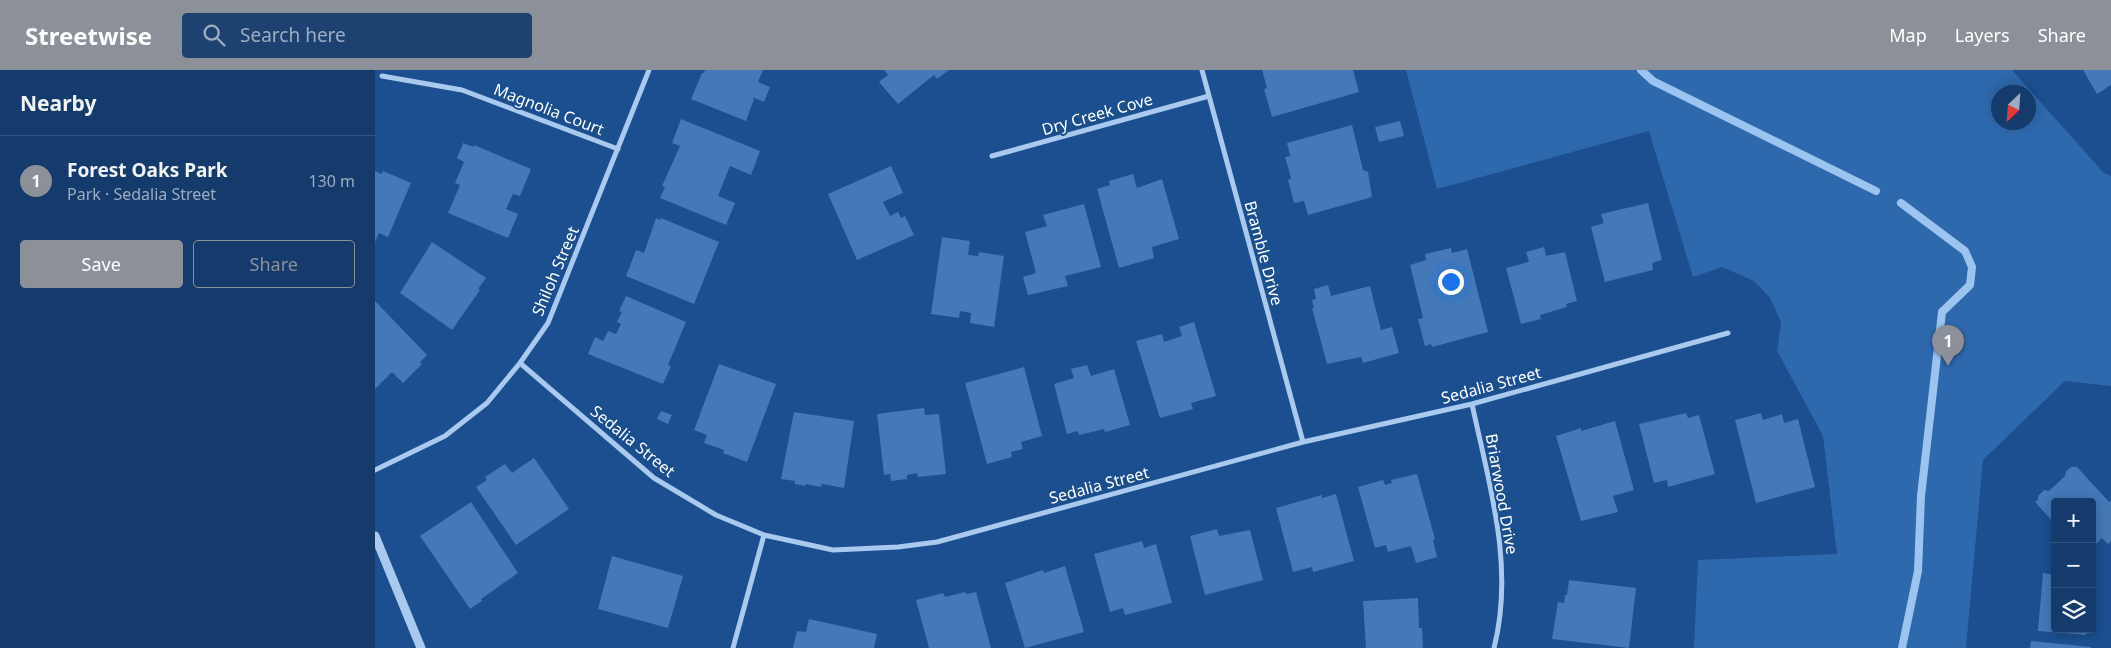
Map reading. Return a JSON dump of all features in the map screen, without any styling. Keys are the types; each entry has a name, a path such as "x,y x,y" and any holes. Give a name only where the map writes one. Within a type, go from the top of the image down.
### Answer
{"street":[{"name":"Shiloh Street","path":"375,470 445,436 487,403 520,363 548,323 649,70"},
{"name":"Bramble Drive","path":"1202,70 1303,442"},
{"name":"Magnolia Court","path":"382,76 462,90 617,149"},
{"name":"Dry Creek Cove","path":"992,156 1209,96"},
{"name":"Sedalia Street","path":"520,363 654,478 715,515 764,535 833,550 898,547 937,542 1303,442 1471,404 1728,333"},
{"name":"Briarwood Drive","path":"1471,404 1497,518 1502,558 1500,624 1494,648"},
{"path":"733,648 764,535"},
{"path":"375,536 421,648"}],"shaded area":[{"path":"1406,70 2012,70 2025,85 1991,85 1991,130 2036,130 2036,97 2103,172 2111,176 2111,386 2065,381 1983,460 1966,648 1694,648 1698,560 1837,554 1823,436 1777,351 1781,322 1770,298 1754,281 1722,267 1693,277 1649,131 1437,189"}],"building":[{"path":"705,70 763,70 758,82 770,87 764,102 752,97 754,99 746,121 691,99"},
{"path":"884,70 949,70 937,79 934,75 898,104 879,82 888,75"},
{"path":"1262,70 1353,70 1359,92 1272,117 1264,89 1267,88"},
{"path":"2083,70 2111,70 2111,85 2097,94"},
{"path":"681,119 760,151 751,175 730,166 718,196 735,203 726,225 660,198 665,187 662,186 680,146 672,143"},
{"path":"1400,121 1404,136 1379,142 1375,127"},
{"path":"1352,125 1363,170 1368,172 1372,197 1308,215 1304,201 1294,203 1288,180 1291,178 1285,157 1290,156 1287,143"},
{"path":"463,143 474,147 474,145 531,169 520,196 513,194 506,209 518,214 508,238 448,213 460,185 455,183 464,162 457,158"},
{"path":"891,166 903,193 883,202 890,216 898,212 901,218 905,216 914,235 857,260 828,194"},
{"path":"375,171 382,174 383,171 411,183 388,237 379,233 375,242"},
{"path":"1133,174 1137,188 1162,179 1179,239 1152,247 1154,258 1119,268 1097,189 1110,185 1109,181"},
{"path":"1648,203 1662,260 1652,263 1653,270 1605,282 1591,227 1604,223 1601,214"},
{"path":"1084,204 1101,267 1065,276 1068,286 1028,295 1023,277 1036,273 1025,232 1047,226 1043,215"},
{"path":"656,218 660,220 661,218 719,242 694,304 626,276 636,250 644,253"},
{"path":"942,237 970,241 968,255 978,256 979,252 1004,256 994,327 970,323 971,313 960,311 959,318 931,314"},
{"path":"432,242 486,278 478,289 480,290 452,330 400,293"},
{"path":"1544,247 1546,256 1565,252 1577,301 1566,304 1567,307 1540,315 1541,319 1521,324 1506,268 1529,262 1526,252"},
{"path":"1451,248 1452,253 1467,249 1488,332 1432,347 1431,344 1425,346 1418,319 1423,318 1410,265 1426,260 1425,254"},
{"path":"1328,285 1331,296 1370,286 1381,330 1392,327 1399,353 1363,363 1361,357 1327,364 1312,308 1314,308 1312,300 1316,299 1314,289"},
{"path":"626,296 686,322 668,365 671,366 663,384 588,354 595,337 603,341 608,331 616,334 621,324 617,322 622,312 619,311"},
{"path":"375,301 427,355 420,362 422,364 403,383 392,372 375,389"},
{"path":"1194,322 1216,396 1191,403 1193,409 1160,418 1136,341 1162,334 1164,342 1182,336 1179,327"},
{"path":"719,364 776,384 747,462 723,453 724,450 704,443 707,435 694,430"},
{"path":"1087,365 1091,376 1114,369 1130,425 1105,432 1104,429 1079,435 1078,431 1067,434 1054,384 1074,378 1071,369"},
{"path":"1024,367 1042,436 1021,442 1023,449 1011,452 1012,457 987,464 965,383"},
{"path":"924,408 925,415 939,414 946,474 918,477 917,473 907,475 907,479 891,481 890,474 884,475 877,414"},
{"path":"661,411 672,415 668,424 657,419"},
{"path":"794,412 854,421 844,488 822,484 821,487 806,484 805,486 795,484 795,481 781,479"},
{"path":"1686,413 1688,418 1699,415 1715,474 1668,487 1667,480 1654,483 1639,424"},
{"path":"1761,413 1763,420 1782,414 1784,423 1798,419 1815,487 1756,503 1735,420"},
{"path":"1615,421 1634,490 1613,496 1618,512 1581,521 1556,436 1581,428 1581,431"},
{"path":"534,458 569,509 516,545 476,487 487,480 485,477 505,464 512,473"},
{"path":"2071,467 2077,467 2109,502 2111,500 2111,541 2108,544 2102,538 2096,544 2096,498 2051,498 2051,520 2035,502 2044,490 2049,491 2065,476 2066,471"},
{"path":"1417,474 1435,539 1433,540 1437,557 1416,563 1411,546 1388,552 1386,545 1375,548 1358,487 1383,480 1385,485 1392,483 1391,480"},
{"path":"1336,494 1354,561 1313,572 1312,567 1293,572 1276,508 1322,495 1322,498"},
{"path":"471,502 518,573 470,609 420,536"},
{"path":"1217,529 1219,536 1250,530 1263,580 1205,595 1190,536"},
{"path":"1142,541 1144,548 1156,544 1172,603 1125,615 1123,608 1110,612 1094,554"},
{"path":"612,556 683,576 668,628 598,609"},
{"path":"1065,566 1084,632 1025,648 1005,583 1043,570 1044,573"},
{"path":"2043,573 2051,574 2051,632 2038,631"},
{"path":"1569,580 1636,588 1629,648 1552,639 1558,602 1564,603"},
{"path":"965,592 966,594 976,592 991,648 929,648 916,600 943,593 945,597"},
{"path":"1418,598 1419,628 1422,628 1423,648 1366,648 1363,601"},
{"path":"809,619 877,634 874,648 793,648 797,631 806,632"},
{"path":"2062,633 2086,633 2086,635"},
{"path":"2031,641 2091,647 2091,648 2030,648"}],"waterway":[{"path":"1641,70 1653,81 1876,191"},
{"path":"1901,203 1965,251 1972,267 1970,285 1942,312 1921,496 1918,571 1902,648"}],"place":[{"name":"Forest Oaks Park","path":"1948,366"}]}
